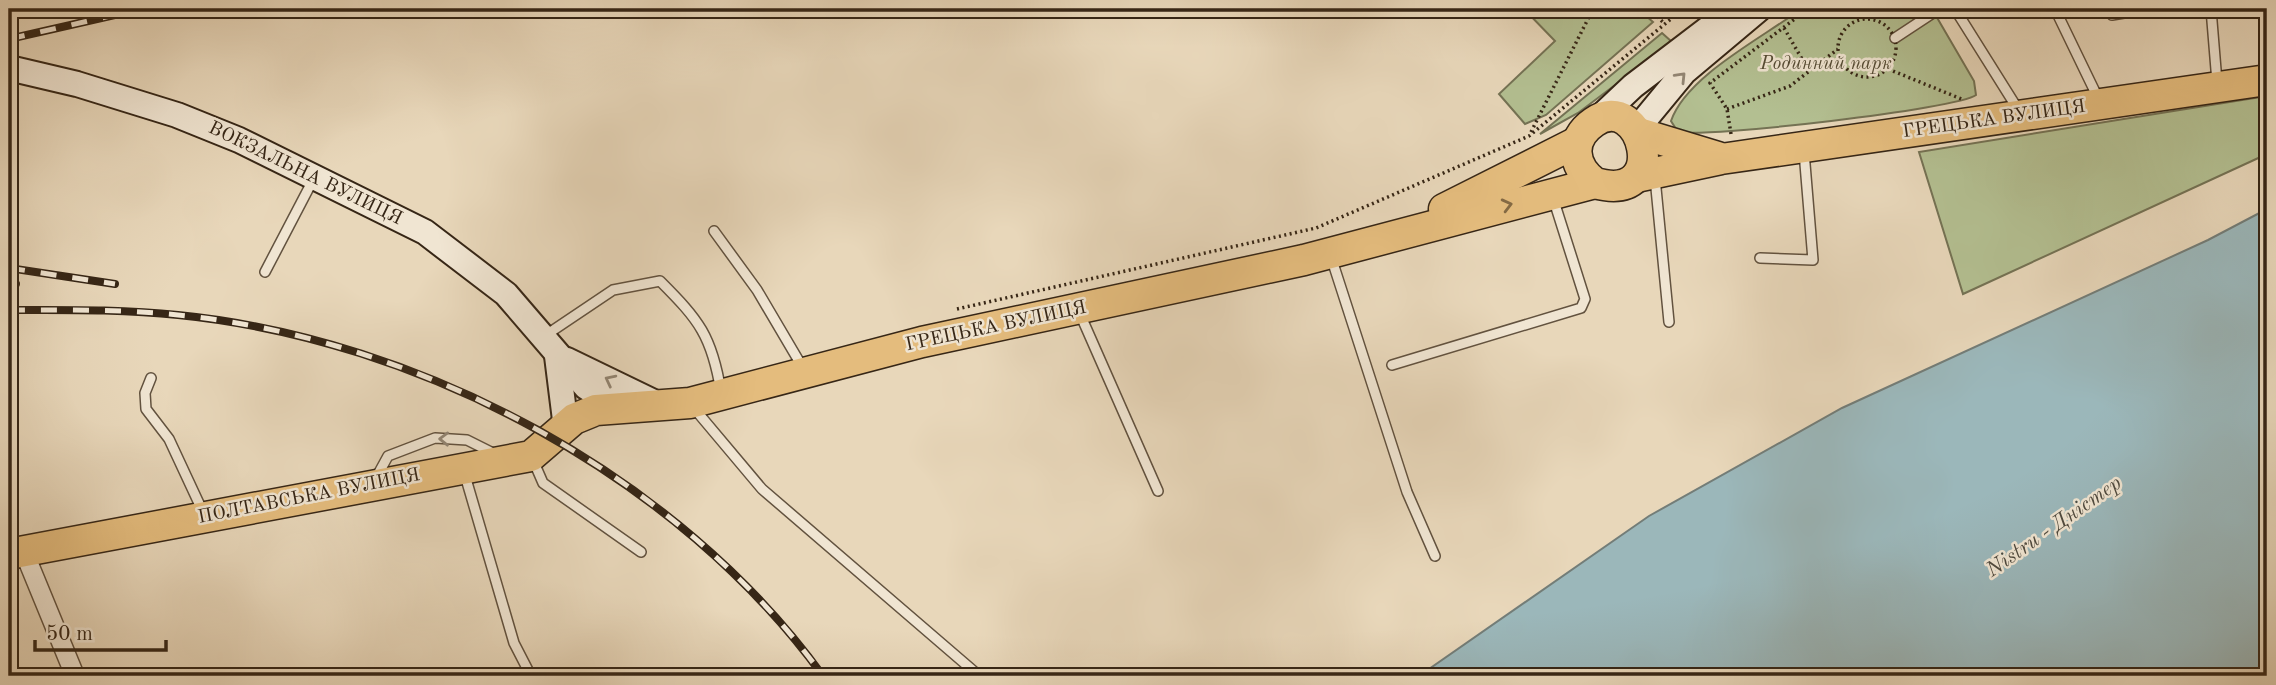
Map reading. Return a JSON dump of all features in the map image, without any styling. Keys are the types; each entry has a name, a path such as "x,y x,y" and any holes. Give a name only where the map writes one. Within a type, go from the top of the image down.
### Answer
{"highway":[{"name":"ГРЕЦЬКА ВУЛИЦЯ","path":"1645,175 1726,158 2267,80"},
{"path":"1612,117 1638,131 1645,158 1645,175 1609,187 1595,183 1583,174 1576,161 1577,142 1584,130 1598,119 1612,117"},
{"name":"ГРЕЦЬКА ВУЛИЦЯ","path":"1638,131 1726,158"},
{"name":"ГРЕЦЬКА ВУЛИЦЯ","path":"1394,234 1577,142"},
{"name":"ГРЕЦЬКА ВУЛИЦЯ","path":"608,410 676,404 722,395 922,342 1330,252 1595,183"},
{"name":"ПОЛТАВСЬКА ВУЛИЦЯ","path":"16,553 519,458 566,428 574,419 608,410"}],"main road":[{"path":"1598,119 1633,86 1734,9"},
{"path":"1638,131 1684,72 1759,9"},
{"name":"ВОКЗАЛЬНА ВУЛИЦЯ","path":"9,68 77,84 177,115 239,139 425,232 506,294 549,347 608,410"},
{"path":"549,347 566,428"},
{"name":"ВОКЗАЛЬНА ВУЛИЦЯ","path":"549,347 676,404"}],"street":[{"path":"16,553 75,676"}],"lane":[{"path":"1895,38 1939,9"},
{"path":"1955,9 2021,116"},
{"path":"2069,9 2057,12 2102,105"},
{"path":"2112,15 2148,9"},
{"path":"2211,9 2217,88"},
{"path":"1760,258 1812,260 1804,147"},
{"path":"1645,175 1669,322"},
{"path":"265,272 315,177"},
{"path":"1392,365 1581,308 1585,299 1582,284 1552,194"},
{"path":"714,231 757,290 805,373"},
{"path":"1330,252 1407,492 1435,556"},
{"path":"549,347 613,290 660,281 698,319 717,364 722,395"},
{"path":"1077,309 1158,491"},
{"path":"151,378 145,393 146,409 169,439 205,517"},
{"path":"676,404 762,489 977,674"},
{"path":"373,484 388,456 435,438 467,440 519,458 543,483 641,552"},
{"path":"463,467 514,643 531,676"}],"path":[{"path":"1529,136 1593,9"},
{"path":"1649,9 1665,24"},
{"path":"951,310 1316,228 1529,136 1683,9"},
{"path":"1726,158 1731,125 1727,109 1710,83 1808,9"},
{"path":"1870,18 1874,9"},
{"path":"1727,109 1790,86 1838,49 1847,26 1853,21 1870,18 1885,24 1895,38 1896,54 1888,69 1873,77 1856,75 1843,65 1838,49"},
{"path":"1784,28 1810,71"},
{"path":"1888,69 1967,101"}],"green space":[{"path":"1524,9 1638,9 1653,22 1546,115 1525,124 1499,94 1555,41"},
{"name":"Родинний парк","path":"1801,9 1932,9 1974,81 1976,95 1926,108 1831,121 1734,131 1678,132 1671,121 1679,104 1692,88 1728,59"},
{"path":"1662,33 1672,42 1578,113 1540,134"},
{"path":"2267,96 2267,154 1963,294 1919,152"}],"water":[{"name":"Nistru - Дністер","path":"2267,209 2267,676 1419,676 1649,516 1842,408 2208,240"}],"railway":[{"path":"9,39 141,9"},
{"path":"9,268 115,284"},
{"path":"9,283 16,284"},
{"path":"9,310 157,313 270,329 361,354 451,387 538,430 620,481 696,539 764,604 823,676"}]}
